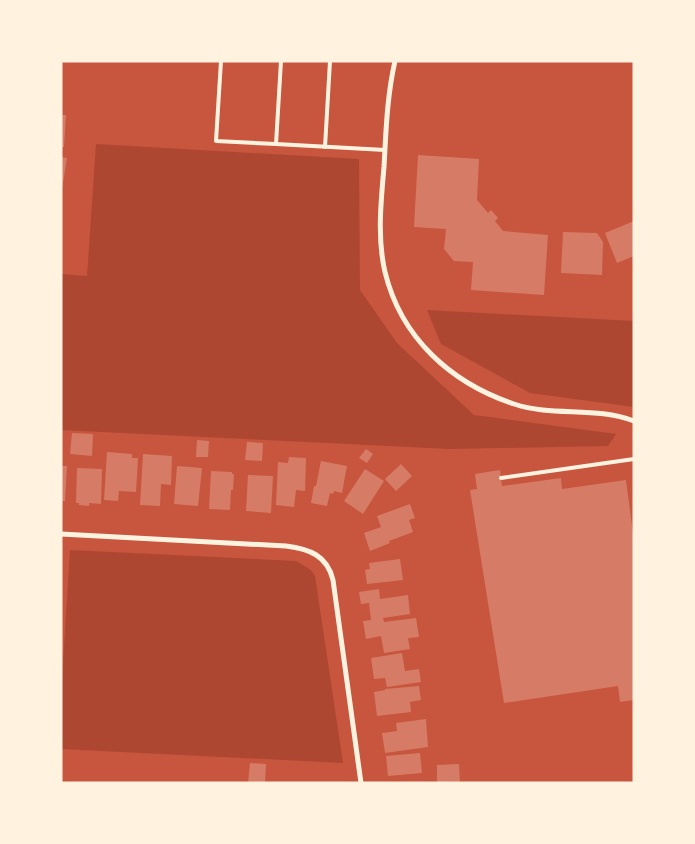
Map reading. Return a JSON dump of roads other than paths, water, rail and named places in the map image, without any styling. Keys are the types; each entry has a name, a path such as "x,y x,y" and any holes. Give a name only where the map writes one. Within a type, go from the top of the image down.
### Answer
{"street":[{"path":"395,61 387,105 380,229 385,271 398,308 416,340 440,363 462,379 478,390 501,399 530,408 600,414 634,421"},
{"path":"61,534 286,546 309,550 319,556 331,572 333,580 361,783"}],"lane":[{"path":"221,61 216,141 385,150"},
{"path":"276,144 281,61"},
{"path":"325,147 330,61"},
{"path":"501,478 634,459"}]}
